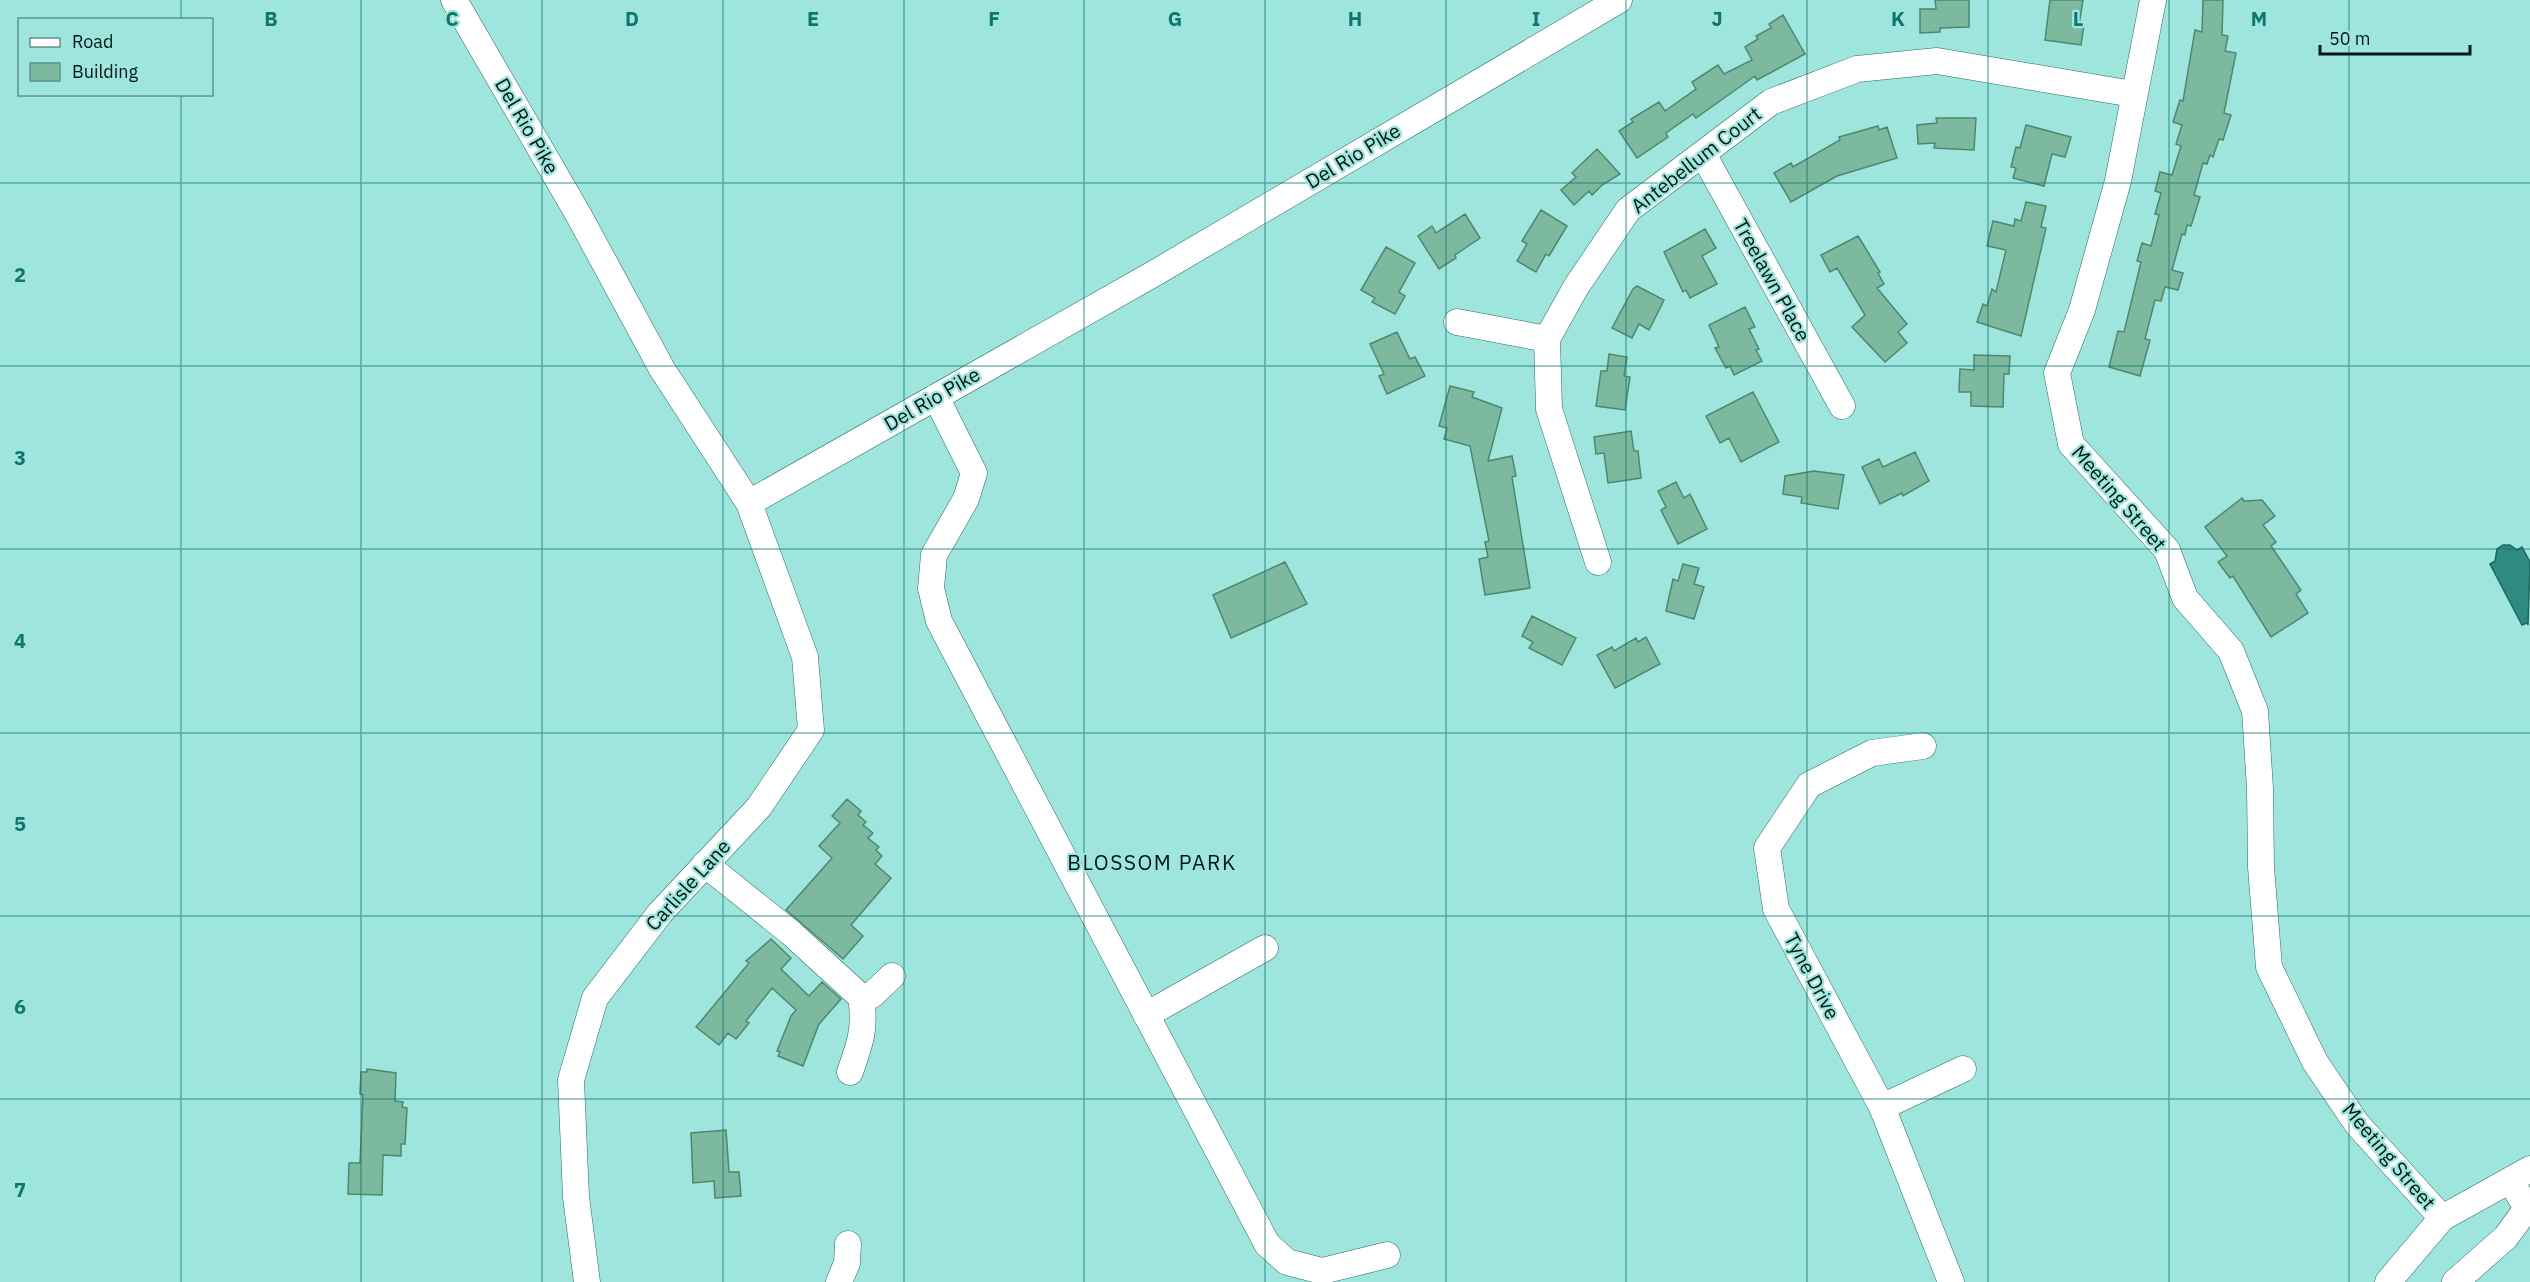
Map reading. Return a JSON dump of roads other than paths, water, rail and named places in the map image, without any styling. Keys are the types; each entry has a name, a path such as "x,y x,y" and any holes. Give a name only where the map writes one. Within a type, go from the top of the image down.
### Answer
{"street":[{"name":"Del Rio Pike","path":"454,0 578,214 662,369 749,503 1155,273 1619,0"},
{"name":"Meeting Street","path":"2153,0 2118,181 2082,310 2057,373 2071,444 2167,550 2185,598 2231,651 2255,711 2260,788 2261,867 2269,967 2315,1062 2357,1124 2442,1218"},
{"name":"Antebellum Court","path":"1547,339 1576,287 1628,210 1771,102 1857,69 1937,61 2133,94"},
{"name":"Treelawn Place","path":"1703,154 1842,406"},
{"path":"1457,321 1547,339 1549,409 1598,562"},
{"path":"936,397 974,473 966,499 934,555 931,588 939,621 1146,1015 1267,1244 1287,1262 1322,1271 1387,1255"},
{"name":"Carlisle Lane","path":"587,1282 576,1197 571,1080 595,998 660,913 759,807 811,730 805,657 749,503"},
{"name":"Tyne Drive","path":"1923,746 1872,753 1809,785 1767,848 1776,909 1882,1107 1951,1282"},
{"path":"705,864 791,933 861,997 864,1013 863,1035 850,1072"},
{"path":"1146,1015 1265,948"},
{"path":"861,997 872,995 891,976"},
{"path":"1882,1107 1963,1069"},
{"path":"2388,1282 2442,1218 2520,1175 2527,1208 2506,1238 2455,1282"},
{"path":"839,1282 847,1263 849,1244"}],"district":[{"name":"BLOSSOM PARK","path":"1152,863"}]}
